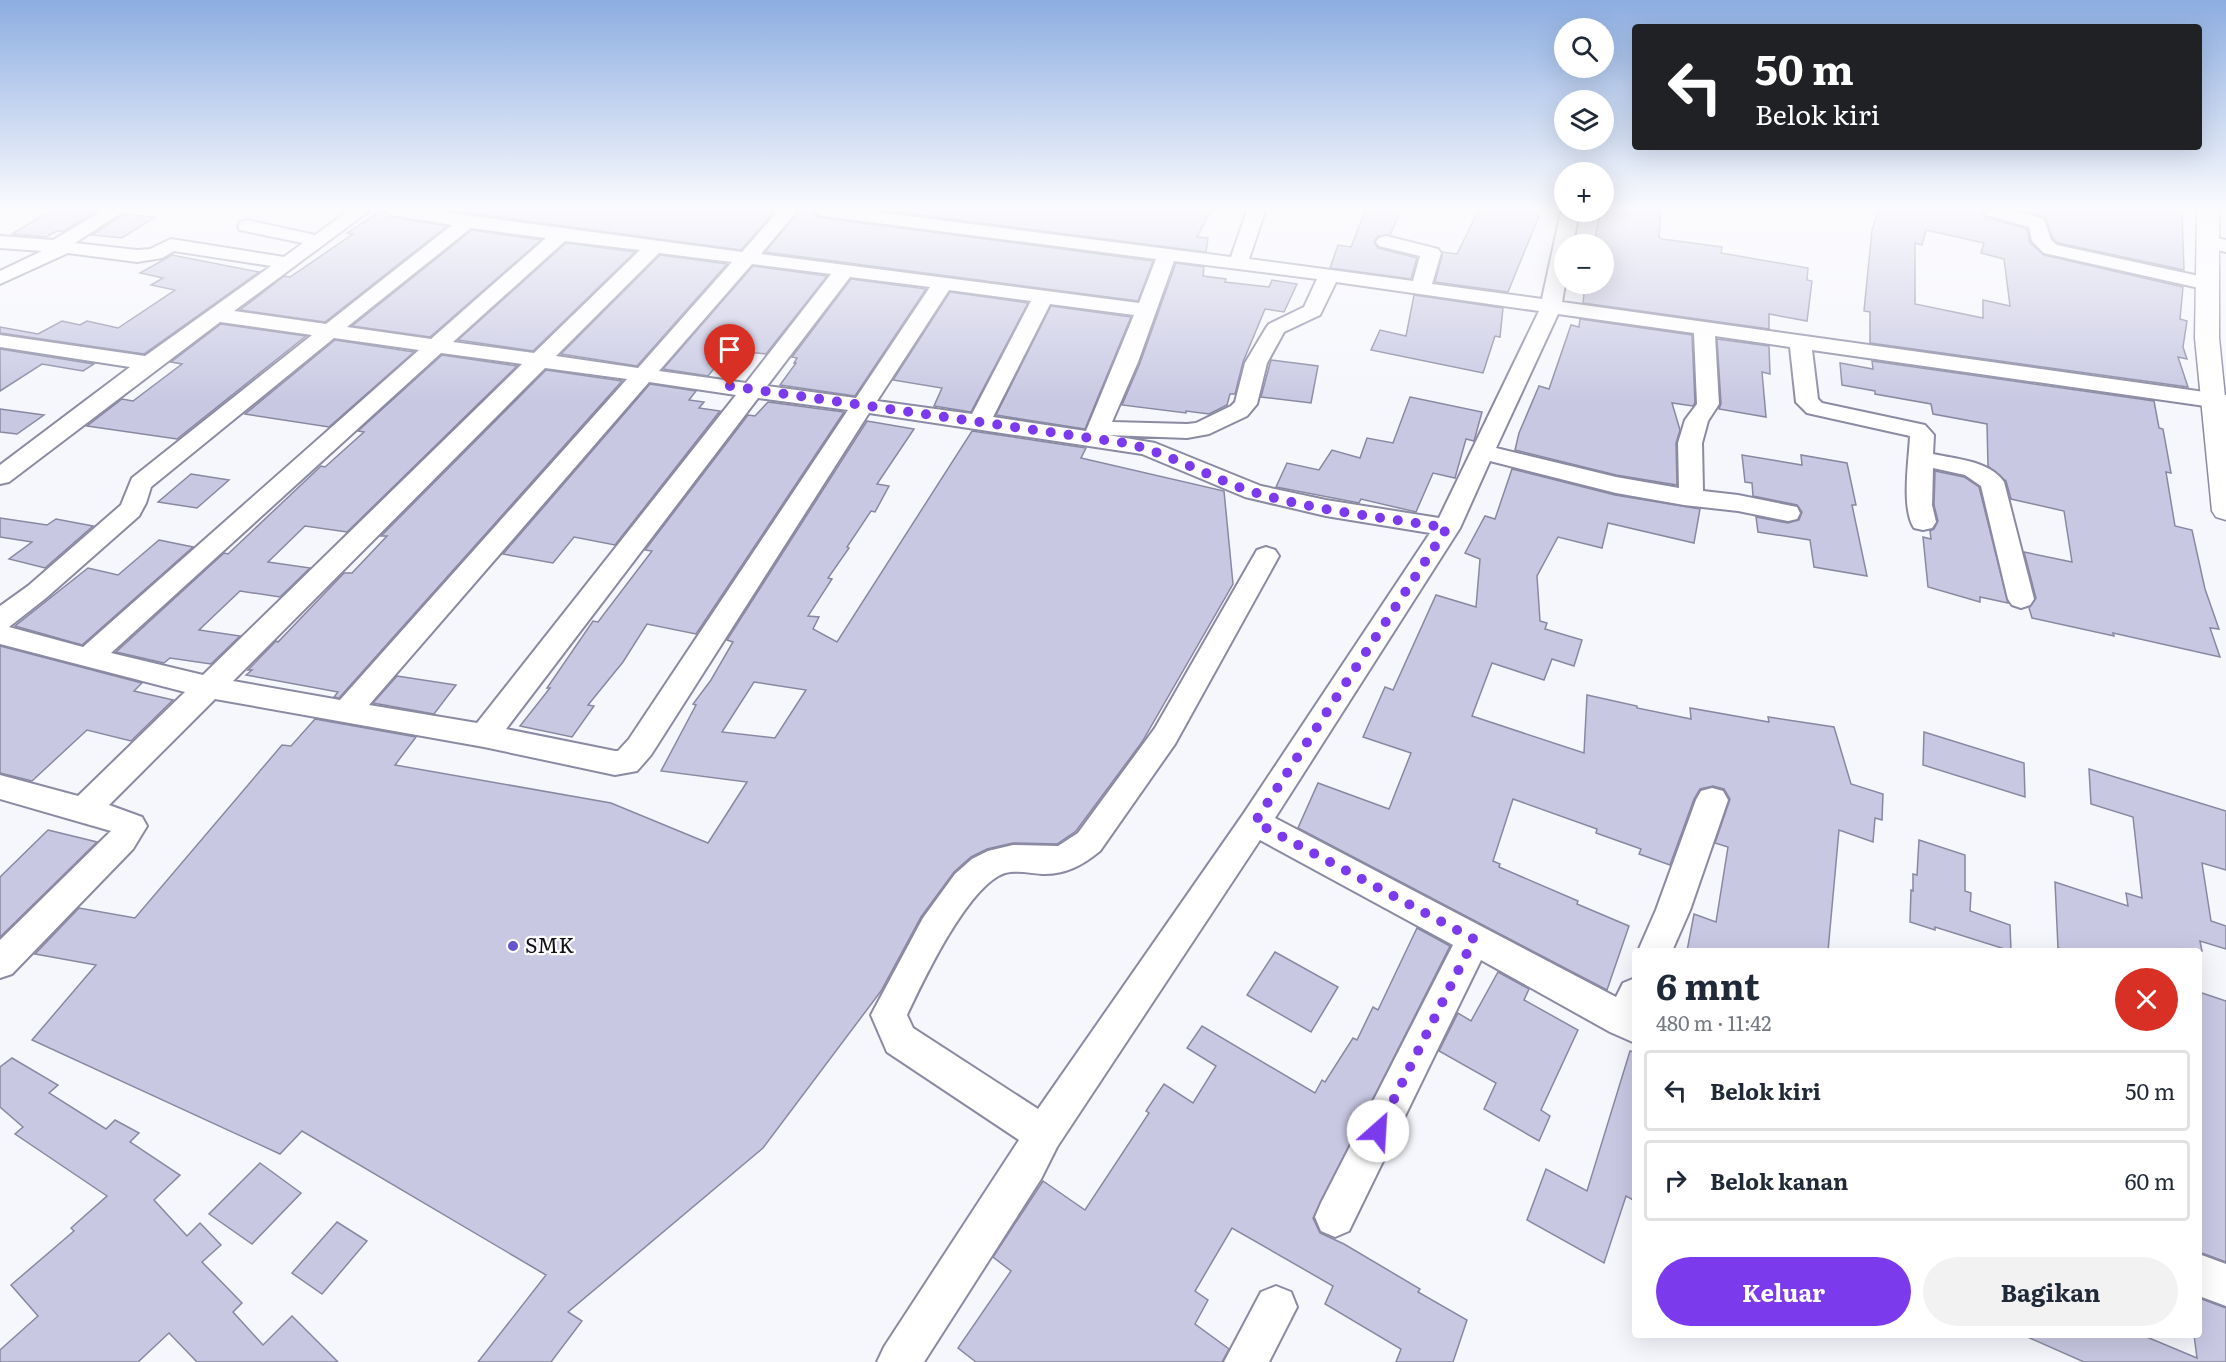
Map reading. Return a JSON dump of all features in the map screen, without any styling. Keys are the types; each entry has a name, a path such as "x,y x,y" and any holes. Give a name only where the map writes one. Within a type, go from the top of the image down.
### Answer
{"main road":[{"path":"2210,275 2207,338 2219,400 2226,511"}],"street":[{"path":"0,477 149,363 271,275"},
{"path":"0,620 37,592 130,510 136,500 136,490 141,483 400,275"},
{"path":"88,658 516,275"},
{"path":"84,810 627,275"},
{"path":"347,711 731,275"},
{"path":"484,736 841,275"},
{"path":"879,275 1145,310"},
{"path":"1097,434 1159,275"},
{"path":"1325,275 2219,400"},
{"path":"216,315 330,329 979,422 1097,434 1193,430 1221,421 1239,411 1246,404 1256,363 1276,328 1313,310 1329,275"},
{"path":"1421,288 1425,275"},
{"path":"908,1358 1027,1165 1043,1134 1255,822 1447,528 1551,306 1557,275"},
{"path":"2166,275 2208,284"},
{"path":"0,634 208,687 484,736 615,763 626,763 631,759 943,283"},
{"path":"979,422 1043,298"},
{"path":"1692,498 1687,453 1696,420 1706,410 1708,404 1704,328"},
{"path":"0,341 149,363"},
{"path":"1800,341 1807,402 1815,408 1830,413 1917,430 1922,435 1920,504 1923,522"},
{"path":"1097,434 1148,448 1254,492 1326,508 1447,528"},
{"path":"1482,452 1616,484 1788,513"},
{"path":"1921,458 1972,470 1992,482 2021,599"},
{"path":"1043,1134 900,1040 889,1016 908,974 954,898 988,866 998,861 1018,859 1065,860 1077,854 1089,842 1165,736 1266,556"},
{"path":"0,787 128,823 131,826 130,830 0,963"},
{"path":"1656,948 1673,910 1712,800"},
{"path":"1255,822 1474,939 1631,1014"},
{"path":"1335,1217 1474,939"},
{"path":"2202,1276 2226,1285"},
{"path":"1246,1362 1276,1307"}],"building":[{"path":"147,275 255,275 144,354 0,333 0,327 38,334 62,321 80,325 87,321 118,328 175,290 151,285 163,278"},
{"path":"294,275 385,275 325,322 240,310 284,276 290,277"},
{"path":"416,275 501,275 430,337 352,326"},
{"path":"531,275 612,275 533,351 458,340"},
{"path":"640,275 718,275 637,366 561,354"},
{"path":"746,275 827,276 766,354 729,350 708,376 663,369"},
{"path":"937,275 1148,275 1138,301"},
{"path":"1172,275 1203,275 1226,279 1225,282 1269,287 1272,280 1297,284 1284,312 1265,309 1243,362 1235,394 1230,394 1227,405 1209,414 1122,405 1140,363"},
{"path":"1378,275 1412,275 1411,279"},
{"path":"1437,275 1515,275 1508,292 1435,282"},
{"path":"1614,275 1807,275 1807,280 1812,281 1807,321 1769,314 1769,329 1583,303 1584,294 1614,294"},
{"path":"1868,275 1915,275 1915,304 1983,318 1983,300 2010,306 2006,275 2129,275 2183,287 2180,319 2187,321 2183,347 2187,359 2178,357 2188,387 1870,343 1870,312 1864,311"},
{"path":"851,279 926,289 855,396 780,385 796,363 794,363 797,358 792,357"},
{"path":"950,292 1028,303 971,412 934,406 942,388 893,380"},
{"path":"1414,295 1503,308 1500,337 1495,336 1483,373 1371,350 1380,330 1406,336"},
{"path":"1051,306 1131,317 1085,429 996,415"},
{"path":"1580,319 1692,335 1695,403 1693,406 1672,403 1680,430 1676,443 1677,485 1616,475 1515,450 1519,433 1539,386 1549,389 1571,325 1579,327"},
{"path":"221,324 306,336 177,439 87,426 122,399 133,401 182,364 171,362"},
{"path":"1717,339 1769,346 1770,374 1762,372 1766,417 1719,409 1721,404"},
{"path":"335,340 414,352 329,427 245,414"},
{"path":"0,349 94,364 83,371 42,364 0,391"},
{"path":"442,355 517,366 347,532 305,526 268,562 310,568 280,597 240,591 199,630 240,636 211,664 170,658 164,663 116,652 224,553 228,554 321,466 325,467 364,432 358,431"},
{"path":"1271,360 1318,366 1311,403 1261,397"},
{"path":"1872,361 2154,401 2159,428 2163,429 2171,473 2166,472 2175,526 2192,530 2205,589 2219,629 2210,628 2220,657 2032,618 2029,608 2036,598 2024,552 2072,562 2064,511 2011,499 2006,481 1988,466 1987,424 1933,414 1931,404 1875,394 1875,391 1842,385 1840,363 1873,369"},
{"path":"546,370 622,381 339,698 334,697 338,692 246,675 252,670 248,670 344,573 352,573 387,536 381,536"},
{"path":"650,384 696,391 689,400 704,402 699,408 720,411 615,545 574,537 553,563 503,554"},
{"path":"1410,397 1482,412 1474,441 1466,439 1455,478 1433,473 1416,512 1361,499 1359,503 1276,487 1287,463 1319,470 1332,450 1360,458 1367,438 1393,443"},
{"path":"768,402 844,412 696,634 647,624 623,662 588,705 594,706 572,737 520,726 550,688 547,688 593,621 598,622 652,551 645,550 748,415 755,416"},
{"path":"0,409 44,415 17,434 0,432"},
{"name":"SMK","path":"867,421 914,429 877,484 889,486 875,512 871,511 847,547 849,548 828,578 832,579 808,616 819,617 813,629 837,642 972,431 1086,448 1081,458 1224,491 1233,584 1142,742 1076,831 1057,844 1013,843 987,849 971,857 954,872 921,917 881,991 763,1148 568,1312 582,1321 551,1362 478,1362 546,1275 302,1131 280,1154 32,1040 96,965 35,954 79,908 135,918 282,745 291,746 315,719 416,737 395,765 611,803 708,843 747,782 661,771 696,705 693,704 711,680 733,642 727,640","holes":["754,682 806,690 775,738 722,732"]},
{"path":"1742,455 1802,465 1801,455 1847,463 1856,505 1852,505 1867,576 1814,567 1810,540 1758,532 1756,517 1788,523 1799,520 1802,512 1797,505 1753,496 1752,483 1745,482"},
{"path":"1512,469 1615,495 1700,509 1694,543 1608,523 1602,548 1558,537 1537,576 1540,621 1547,623 1545,629 1582,640 1574,666 1552,659 1544,680 1492,663 1472,716 1584,753 1587,695 1691,719 1690,708 1769,722 1768,717 1834,727 1851,784 1883,794 1882,820 1875,818 1873,842 1839,830 1828,948 1688,948 1694,914 1716,922 1728,847 1715,843 1730,799 1724,789 1713,786 1700,789 1694,799 1670,865 1639,854 1641,849 1596,833 1597,829 1513,799 1493,861 1500,864 1499,867 1629,926 1607,990 1298,828 1318,783 1389,809 1411,753 1363,737 1385,687 1393,690 1436,595 1476,607 1480,559 1465,553 1485,516 1495,519"},
{"path":"1935,471 1964,477 1979,487 2008,603 1980,597 1980,602 1928,587 1923,537 1931,539 1930,531 1934,529 1938,521 1934,505"},
{"path":"191,474 229,480 197,508 158,502"},
{"path":"0,518 47,525 56,519 93,526 45,568 9,559 32,542 0,537"},
{"path":"159,540 193,547 82,645 15,626 88,568 118,575"},
{"path":"0,646 142,683 134,691 173,700 131,741 87,730 32,781 0,773"},
{"path":"397,676 456,685 434,714 373,703"},
{"path":"1924,732 2024,763 2025,797 1923,765"},
{"path":"2089,769 2226,811 2226,870 2202,863 2211,921 2226,926 2226,949 2200,941 2201,948 2058,948 2055,882 2128,906 2126,893 2142,898 2133,817 2091,804"},
{"path":"48,830 97,842 0,937 0,877"},
{"path":"1919,840 1965,855 1965,891 1971,893 1970,911 2010,925 2011,948 2002,948 1935,927 1935,930 1910,922 1913,874 1917,875"},
{"path":"1417,928 1450,946 1313,1218 1320,1233 1344,1244 1420,1289 1418,1292 1467,1320 1453,1362 1396,1362 1401,1349 1325,1304 1333,1286 1232,1228 1195,1291 1208,1300 1195,1324 1229,1349 1222,1362 976,1362 958,1348 1011,1271 993,1257 1043,1181 1085,1210 1149,1113 1146,1111 1164,1084 1193,1103 1216,1066 1187,1048 1202,1026 1315,1093 1322,1080 1325,1082 1353,1038 1357,1040 1373,1007 1378,1010"},
{"path":"1275,952 1338,987 1311,1032 1247,995"},
{"path":"1498,972 1529,989 1524,1000 1578,1030 1541,1110 1550,1116 1539,1141 1484,1109 1496,1083 1439,1051 1458,1013 1471,1021"},
{"path":"2202,993 2226,1001 2226,1262 2202,1253"},
{"path":"1630,1051 1632,1051 1632,1199 1626,1196 1604,1263 1527,1220 1546,1169 1587,1191"},
{"path":"12,1058 58,1085 49,1093 106,1129 115,1120 139,1133 130,1142 180,1175 154,1200 187,1236 200,1223 221,1245 202,1262 242,1303 233,1312 263,1345 292,1316 338,1362 197,1362 169,1333 138,1362 0,1362 0,1350 38,1316 11,1285 74,1231 71,1228 107,1196 15,1134 23,1127 0,1107 0,1067"},
{"path":"260,1163 301,1193 252,1244 209,1214"},
{"path":"337,1222 367,1241 322,1294 292,1273"},
{"path":"2202,1299 2226,1308 2226,1362 2084,1362 2030,1338 2149,1338 2197,1358 2194,1338 2202,1338"}],"place":[{"name":"SMK","path":"513,946"}],"route":[{"path":"730,386 883,410 1125,443 1165,454 1254,492 1326,508 1447,528 1255,822 1474,939 1378,1131"}]}
